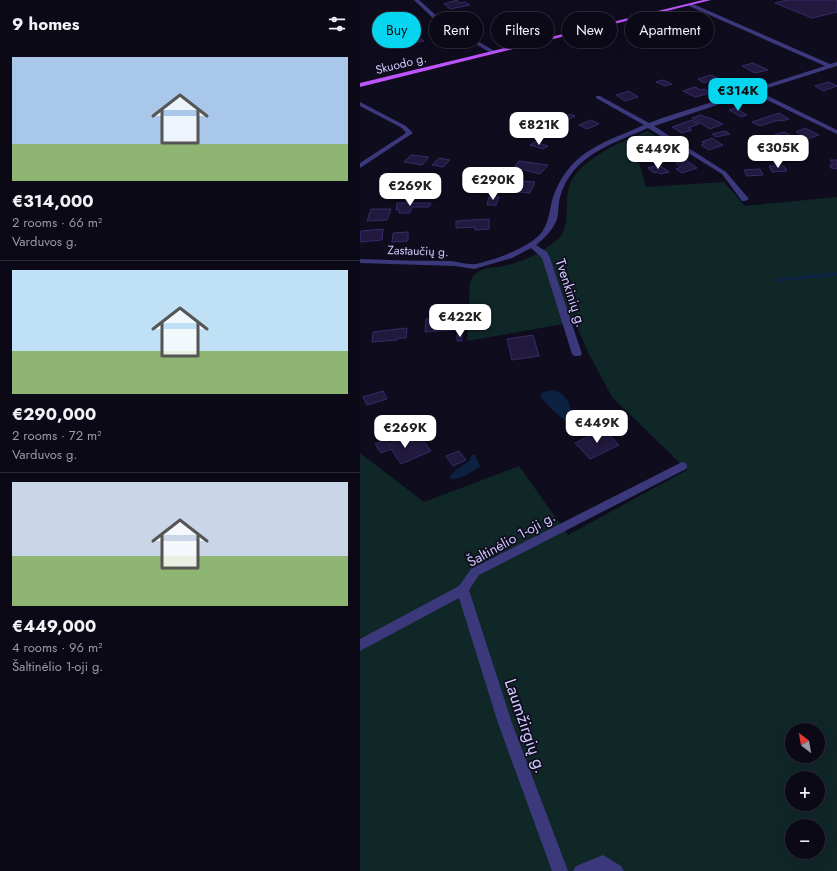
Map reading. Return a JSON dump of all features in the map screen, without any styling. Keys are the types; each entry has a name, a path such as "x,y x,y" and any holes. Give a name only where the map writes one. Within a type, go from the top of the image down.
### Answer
{"main road":[{"name":"Skuodo g.","path":"360,85 692,2 709,0"}],"street":[{"path":"416,0 437,19 493,52"},
{"path":"692,2 835,65"},
{"path":"531,245 545,234 550,227 559,190 575,164 595,150 648,125 835,65"},
{"path":"754,91 837,132"},
{"path":"598,98 648,125 724,172 745,199"},
{"path":"360,104 404,127 410,133 360,166"},
{"name":"Zastaučių g.","path":"360,261 454,264 474,267 509,256 531,245"},
{"name":"Tvenkinių g.","path":"531,245 544,254 546,258 578,354"},
{"name":"Šaltinėlio 1-oji g.","path":"360,644 463,590 475,572 682,466"},
{"name":"Laumžirgių g.","path":"463,590 505,723 560,871"},
{"path":"582,871 603,863 616,871"}],"green space":[{"path":"648,131 665,142 636,152 646,187 724,182 745,206 837,197 837,871 360,871 360,453 424,502 519,466 568,535 687,470 612,397 588,352 575,322 467,341 470,283 472,277 479,271 503,266 525,259 545,249 557,240 566,223 567,197 572,180 579,170 589,161 626,140"}],"water":[{"path":"553,390 559,392 566,398 575,421 573,423 559,416 540,395 544,392"},
{"path":"472,455 475,455 480,466 467,475 451,479 450,476 469,461"}],"building":[{"path":"457,0 460,3 465,2 470,5 450,9 444,4"},
{"path":"787,0 837,0 837,12 812,18 775,3"},
{"path":"753,63 768,70 755,73 742,66"},
{"path":"711,75 718,78 704,83 698,79"},
{"path":"663,80 672,84 665,86 656,82"},
{"path":"829,82 837,86 823,91 815,86"},
{"path":"725,84 735,89 722,93 712,88"},
{"path":"695,87 701,90 704,89 711,93 695,97 683,91"},
{"path":"629,91 638,97 625,101 616,95"},
{"path":"735,108 747,115 741,117 729,110"},
{"path":"779,113 789,119 781,121 778,120 760,126 752,122"},
{"path":"570,114 575,116 566,121 561,119"},
{"path":"701,115 723,124 710,129 692,118"},
{"path":"591,120 599,124 587,129 579,125"},
{"path":"692,120 699,124 688,128 692,130 682,133 672,127"},
{"path":"805,128 819,135 808,139 796,132"},
{"path":"725,131 730,134 716,137 712,134"},
{"path":"784,132 795,137 784,141 774,135"},
{"path":"712,138 723,145 709,150 701,145 705,143 702,142"},
{"path":"535,142 548,146 543,149 530,145"},
{"path":"411,155 429,157 422,165 404,162"},
{"path":"439,158 450,160 443,167 432,165"},
{"path":"686,160 697,168 682,173 676,169 681,167 676,163"},
{"path":"830,160 837,160 837,169 831,168 830,165 833,164"},
{"path":"519,161 548,165 540,174 514,167"},
{"path":"659,165 669,172 660,174 657,172 654,173 648,168"},
{"path":"769,166 784,166 787,171 772,172"},
{"path":"760,169 763,175 747,176 744,170"},
{"path":"503,180 535,182 530,193 518,192 519,188 499,186"},
{"path":"489,197 499,197 496,205 487,205"},
{"path":"397,203 431,203 429,207 412,207 410,213 399,213 400,210 396,210"},
{"path":"371,209 391,209 387,220 367,221"},
{"path":"489,219 489,229 475,230 475,227 456,228 456,221"},
{"path":"383,229 382,240 360,242 361,231"},
{"path":"408,232 408,241 392,242 393,233"},
{"path":"454,318 454,330 425,332 426,319"},
{"path":"407,328 406,338 372,342 373,332"},
{"path":"457,334 462,334 462,341 457,341"},
{"path":"533,335 539,356 512,360 507,339"},
{"path":"383,391 387,399 367,405 363,397"},
{"path":"604,429 619,445 590,459 575,443"},
{"path":"403,438 407,444 421,438 431,451 401,464 391,449 381,453 375,444 386,440 388,444"},
{"path":"459,451 466,460 453,466 446,456"}],"waterway":[{"path":"776,280 837,274"}]}
